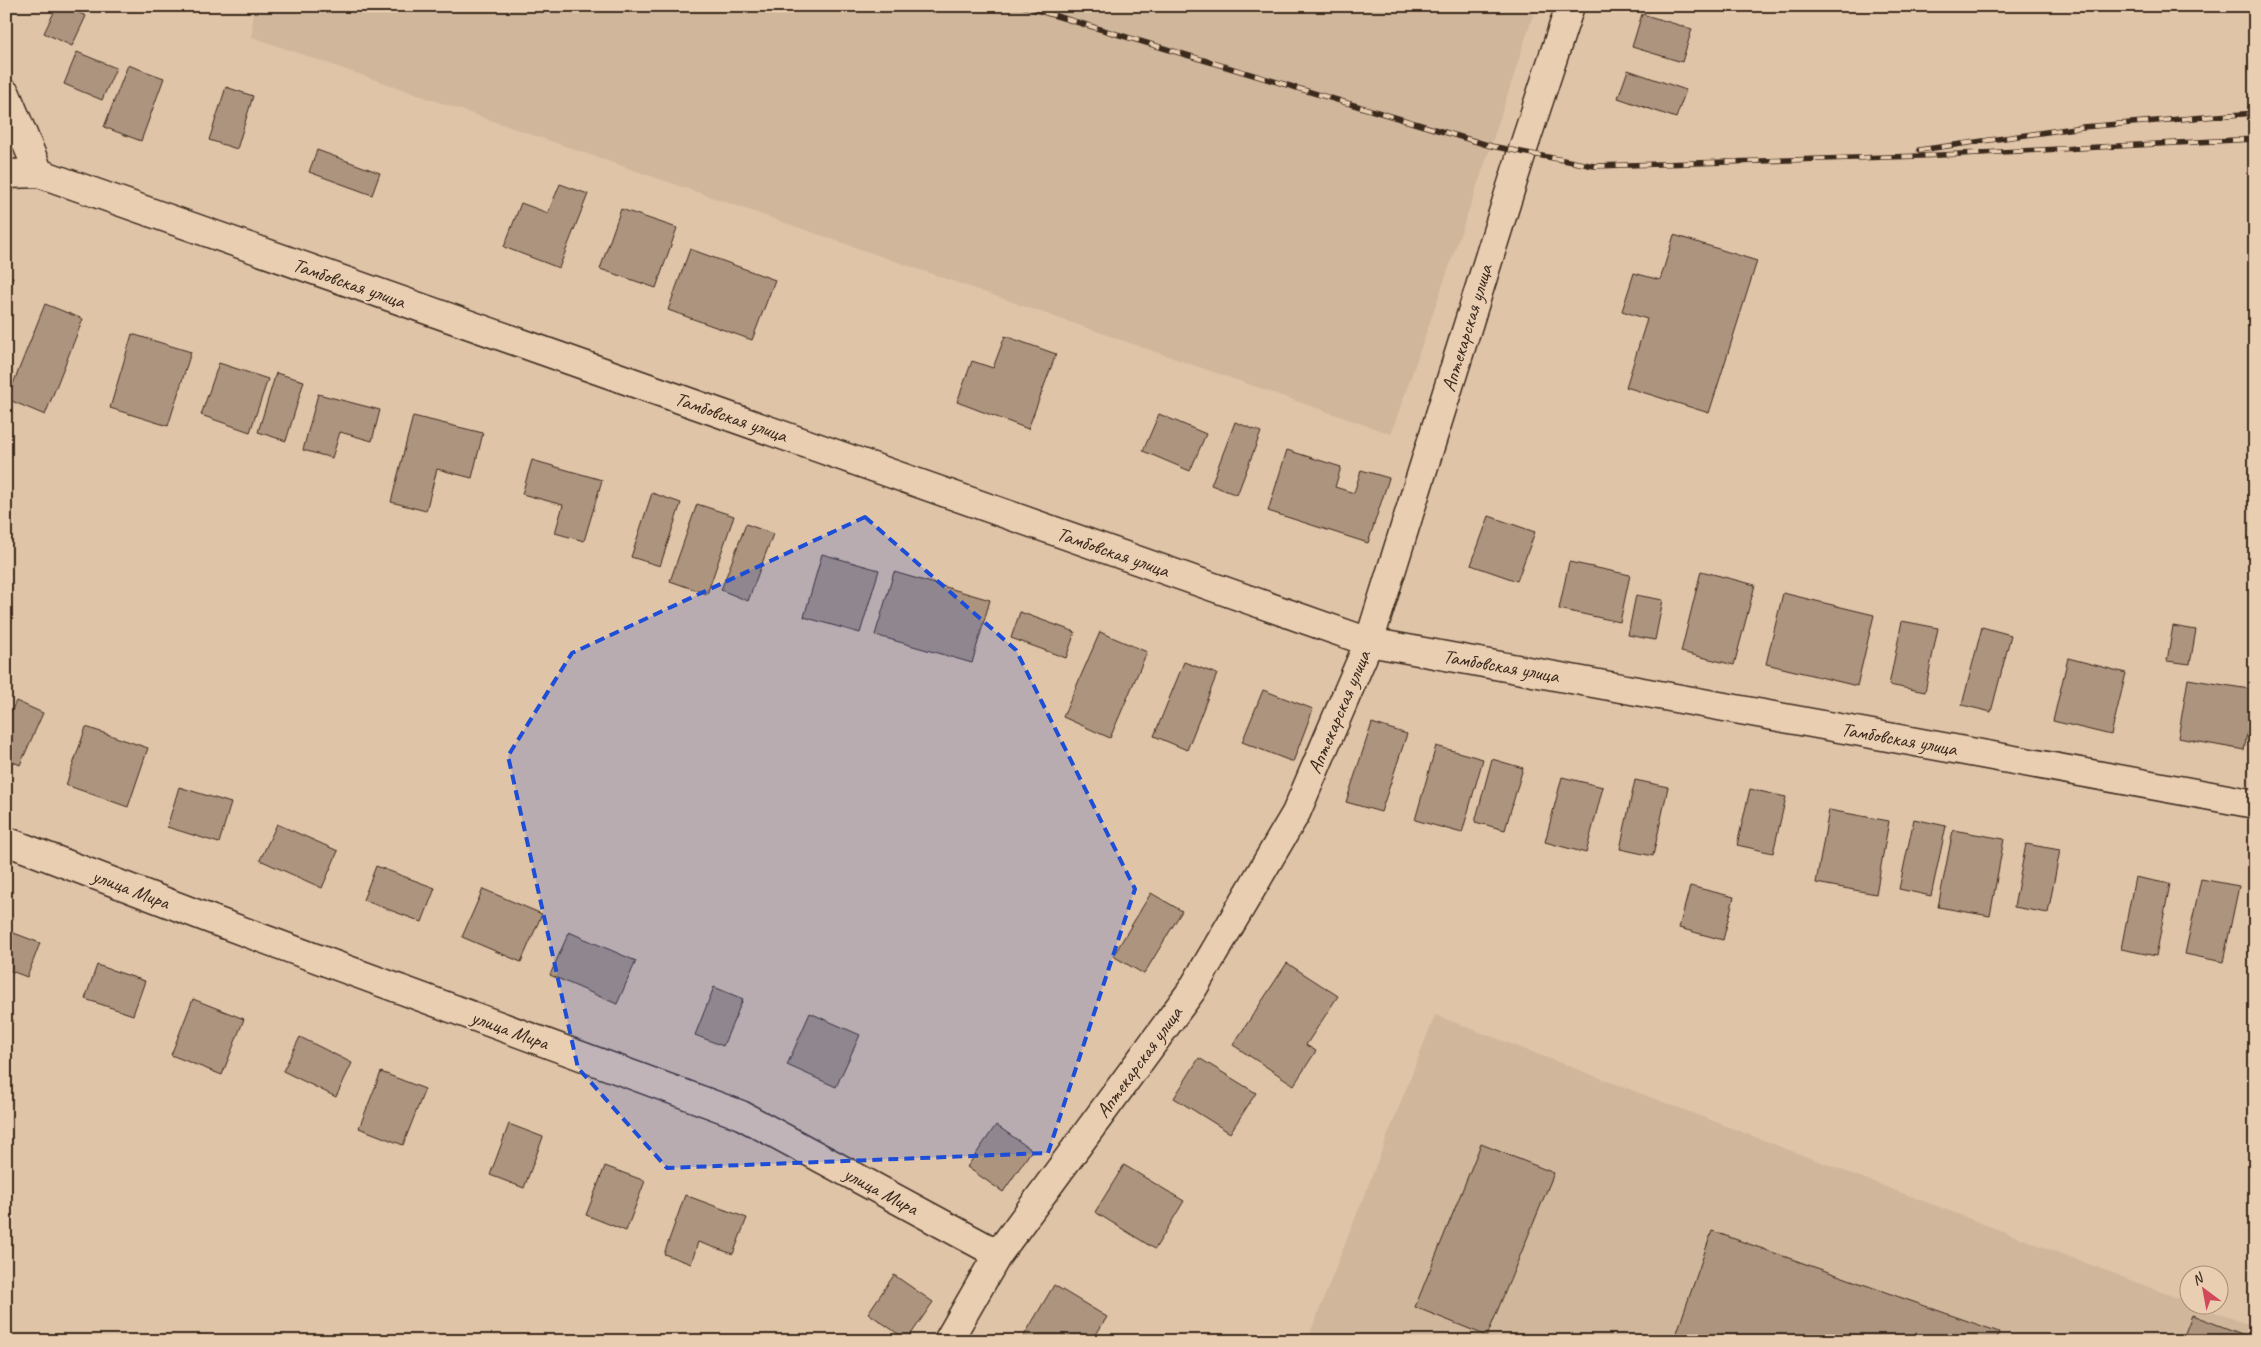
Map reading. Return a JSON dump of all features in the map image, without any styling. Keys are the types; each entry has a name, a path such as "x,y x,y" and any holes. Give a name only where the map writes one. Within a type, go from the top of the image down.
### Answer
{"street":[{"name":"Аптекарская улица","path":"948,1341 998,1254 1192,990 1296,813 1369,642 1522,152 1570,6"},
{"path":"6,94 40,174"},
{"name":"Тамбовская улица","path":"6,174 40,174 1369,642 2255,804"},
{"name":"улица Мира","path":"6,841 218,922 741,1115 998,1254"}],"highlighted area":[{"path":"865,517 1016,650 1135,889 1048,1153 667,1168 578,1068 508,756 572,653"}],"shaded area":[{"path":"253,6 1536,6 1491,146 1391,434 252,37"},
{"path":"1435,1015 2178,1298 2178,1314 2220,1314 2255,1327 2255,1341 1307,1341"}],"building":[{"path":"57,6 64,6 86,16 72,46 44,33"},
{"path":"1642,14 1692,29 1682,62 1632,47"},
{"path":"77,52 116,68 102,100 64,84"},
{"path":"128,65 164,78 141,141 104,127"},
{"path":"1628,70 1686,90 1676,118 1618,98"},
{"path":"226,87 253,96 237,149 209,140"},
{"path":"317,150 380,173 372,195 309,172"},
{"path":"560,184 588,194 559,268 504,247 521,203 548,213"},
{"path":"621,209 677,228 656,288 600,269"},
{"path":"1674,235 1757,261 1709,413 1626,387 1647,319 1622,311 1634,273 1660,280"},
{"path":"690,249 775,280 752,340 668,310"},
{"path":"6,274 13,277 6,297"},
{"path":"45,304 83,319 45,415 7,399"},
{"path":"132,334 191,352 168,426 110,408"},
{"path":"1005,336 1056,354 1028,429 957,402 972,361 993,368"},
{"path":"219,363 268,379 250,432 201,415"},
{"path":"276,373 304,381 286,441 258,432"},
{"path":"318,394 380,410 372,441 340,432 332,458 303,450"},
{"path":"1159,414 1206,434 1190,471 1143,451"},
{"path":"413,416 483,433 472,478 437,469 426,511 391,502"},
{"path":"1235,422 1261,432 1237,495 1211,485"},
{"path":"1287,450 1341,467 1335,487 1354,493 1361,470 1389,478 1368,543 1268,511"},
{"path":"532,460 602,480 584,541 555,533 563,505 522,494"},
{"path":"652,493 681,503 660,566 631,557"},
{"path":"697,504 734,516 707,594 670,581"},
{"path":"1489,516 1535,532 1517,581 1471,565"},
{"path":"746,524 773,534 748,601 721,590"},
{"path":"822,554 879,570 860,633 804,617"},
{"path":"1569,562 1630,575 1620,622 1559,609"},
{"path":"1701,571 1755,585 1734,665 1681,652"},
{"path":"894,572 990,600 972,663 875,635"},
{"path":"1783,593 1874,615 1857,686 1766,664"},
{"path":"1636,595 1663,600 1655,640 1628,635"},
{"path":"1020,612 1075,632 1066,658 1011,638"},
{"path":"1902,621 1938,628 1925,692 1889,685"},
{"path":"2173,626 2196,630 2190,664 2167,661"},
{"path":"1982,627 2011,635 1991,712 1962,705"},
{"path":"1100,632 1147,652 1110,738 1063,717"},
{"path":"2068,658 2126,673 2111,735 2053,721"},
{"path":"1184,662 1217,674 1187,750 1154,736"},
{"path":"2188,679 2255,690 2244,750 2178,738"},
{"path":"1263,690 1313,709 1293,762 1242,742"},
{"path":"16,701 43,713 20,765 6,759 6,722"},
{"path":"1372,723 1407,734 1381,812 1346,802"},
{"path":"86,727 148,748 128,807 66,785"},
{"path":"1436,746 1483,759 1462,833 1415,820"},
{"path":"1492,759 1523,768 1505,830 1475,822"},
{"path":"1562,777 1603,787 1586,853 1545,842"},
{"path":"1635,780 1668,787 1653,856 1620,849"},
{"path":"179,787 231,803 219,843 167,827"},
{"path":"1750,789 1786,797 1773,853 1737,845"},
{"path":"1829,810 1889,821 1876,894 1816,883"},
{"path":"1914,819 1946,826 1931,896 1899,889"},
{"path":"277,824 338,851 322,888 260,860"},
{"path":"1953,830 2004,839 1990,916 1938,907"},
{"path":"2026,844 2060,850 2048,913 2014,907"},
{"path":"376,866 435,888 422,922 363,900"},
{"path":"2135,877 2170,884 2156,956 2121,949"},
{"path":"2201,879 2239,886 2223,962 2185,954"},
{"path":"1690,886 1734,897 1723,940 1679,928"},
{"path":"483,889 542,914 521,962 462,937"},
{"path":"1151,893 1182,911 1144,974 1113,956"},
{"path":"6,930 40,943 27,977 6,969"},
{"path":"569,932 636,961 617,1004 550,975"},
{"path":"1287,963 1338,996 1306,1045 1316,1051 1294,1085 1233,1045"},
{"path":"97,965 145,981 133,1015 85,999"},
{"path":"714,987 743,999 723,1046 695,1035"},
{"path":"193,999 244,1019 222,1075 171,1055"},
{"path":"810,1013 860,1035 836,1087 787,1065"},
{"path":"300,1037 352,1063 336,1097 283,1071"},
{"path":"1199,1058 1256,1093 1230,1133 1174,1098"},
{"path":"381,1072 425,1089 403,1145 359,1128"},
{"path":"509,1124 543,1137 524,1188 490,1175"},
{"path":"996,1125 1032,1150 1003,1192 967,1167"},
{"path":"1481,1144 1554,1173 1487,1336 1415,1307"},
{"path":"1124,1165 1184,1201 1155,1249 1095,1212"},
{"path":"605,1166 645,1181 626,1231 586,1215"},
{"path":"685,1195 747,1218 733,1254 698,1242 691,1264 664,1254"},
{"path":"1712,1231 1999,1332 1996,1341 1674,1341"},
{"path":"894,1275 933,1302 907,1340 868,1313"},
{"path":"1054,1285 1107,1317 1092,1341 1025,1341 1022,1339"},
{"path":"2192,1315 2255,1339 2255,1341 2182,1341"}],"railway":[{"path":"1023,6 1491,146 1594,166 1921,156 2255,139"},
{"path":"1919,150 2082,127 2255,113"}]}
